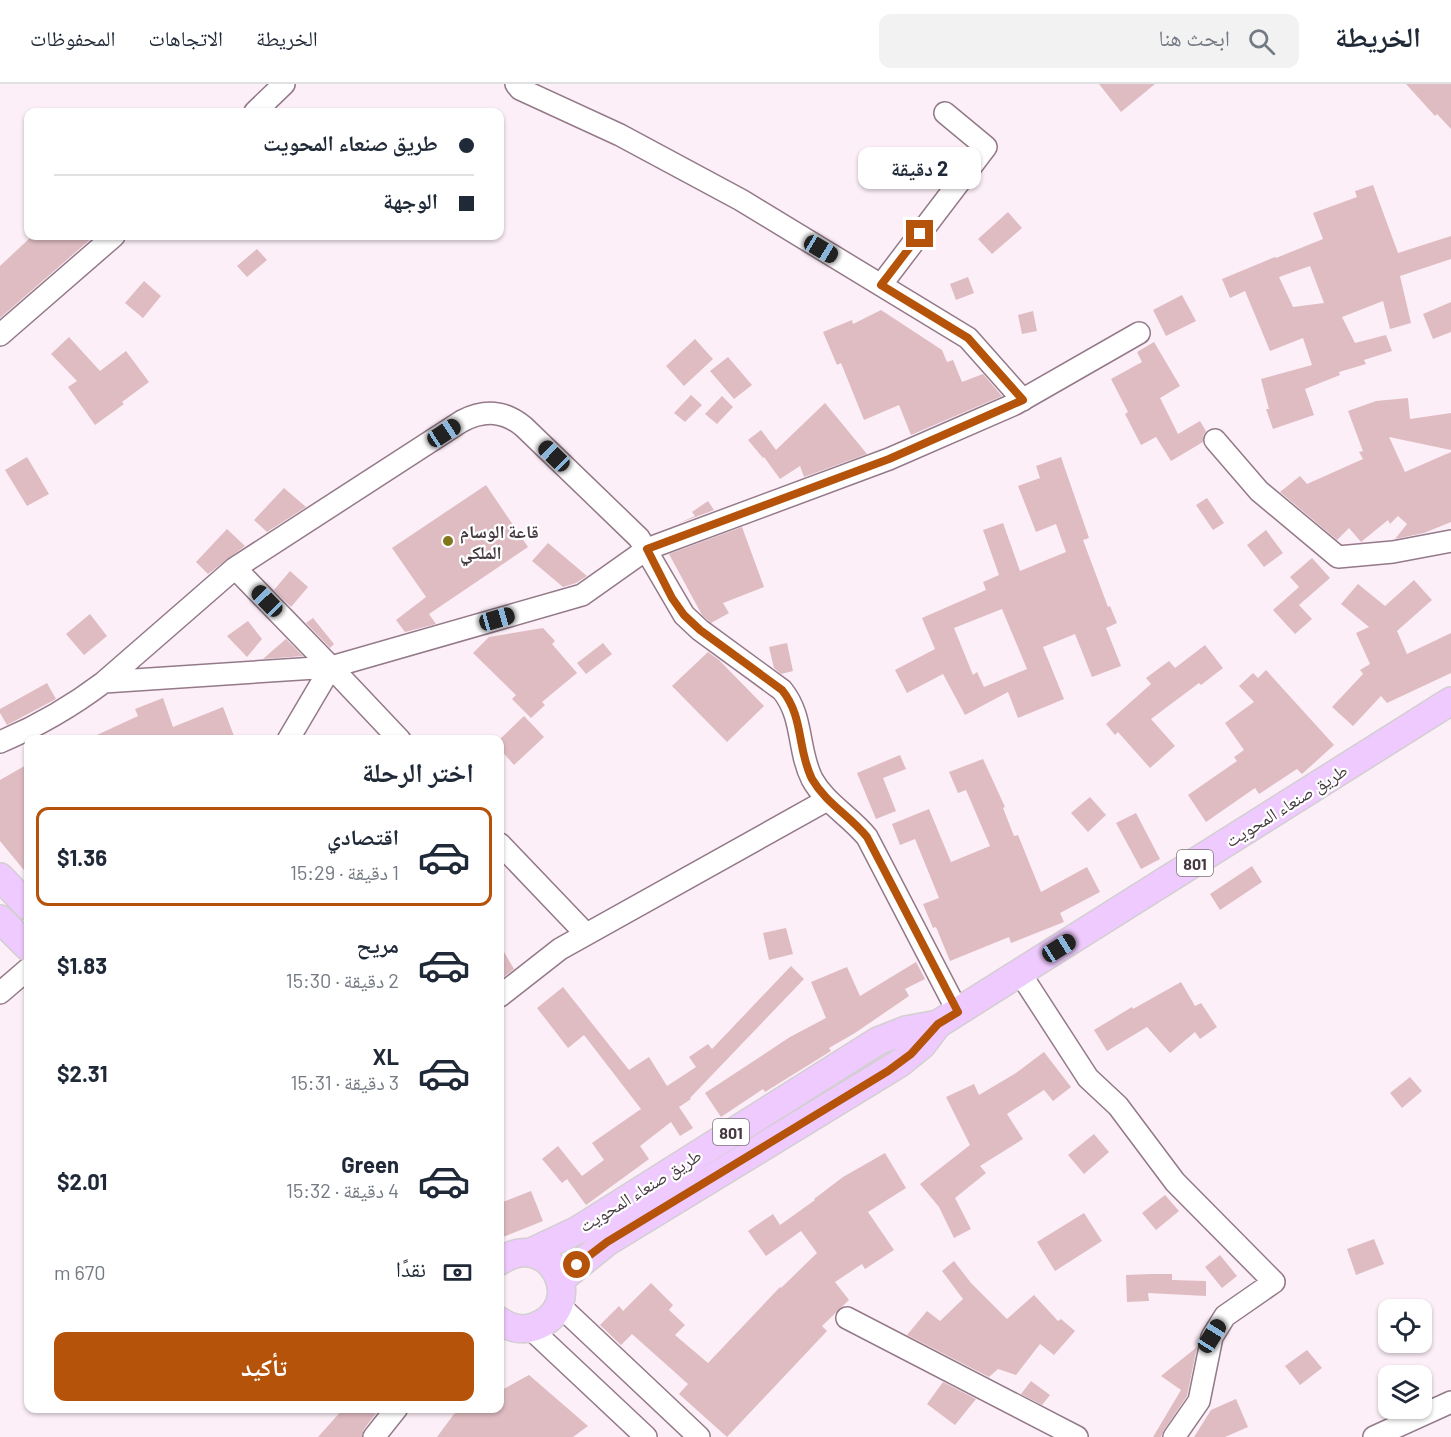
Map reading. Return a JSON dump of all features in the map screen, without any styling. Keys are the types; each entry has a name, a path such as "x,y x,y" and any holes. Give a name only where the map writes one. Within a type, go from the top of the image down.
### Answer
{"main road":[{"name":"طريق صنعاء المحويت","path":"530,1328 548,1320 560,1292 607,1242 900,1063 948,1018 1451,701"},
{"path":"0,877 24,902"},
{"path":"0,919 24,943"},
{"name":"طريق صنعاء المحويت","path":"504,1258 514,1253 529,1253 578,1230 878,1041 948,1018"},
{"path":"529,1253 544,1258 555,1268 560,1292"},
{"path":"504,1324 515,1328 530,1328"}],"street":[{"path":"259,108 284,84"},
{"path":"516,84 520,89 620,135 741,200 968,338 1023,400"},
{"path":"881,285 986,147 945,113"},
{"path":"0,335 109,240"},
{"path":"104,682 331,667 582,595 647,549 889,459 1023,400 1139,333"},
{"path":"0,742 57,714 104,682 235,568 462,421 482,413 502,414 518,422 629,528 647,549 672,598 684,615 700,630 782,690 789,699 796,715 806,764 812,777 827,800 849,817 867,837 948,1018"},
{"path":"1215,440 1259,491 1338,557 1393,552 1451,541"},
{"path":"235,568 395,735"},
{"path":"291,735 331,667"},
{"path":"504,993 560,949 827,800"},
{"path":"504,848 586,934"},
{"path":"0,993 24,972"},
{"path":"1020,973 1088,1078 1118,1106 1175,1182 1274,1282 1225,1316 1212,1336 1198,1401 1174,1437"},
{"path":"560,1292 699,1437"},
{"path":"847,1318 1077,1437"},
{"path":"530,1328 646,1437"},
{"path":"1374,1437 1451,1402"},
{"path":"374,1437 393,1413"}],"building":[{"path":"1099,84 1155,84 1121,112"},
{"path":"1406,84 1451,84 1451,129 1437,114 1435,116"},
{"path":"1373,185 1398,253 1451,236 1451,259 1400,276 1411,323 1390,329 1383,301 1342,317 1355,343 1386,335 1392,351 1364,360 1366,364 1339,372 1340,375 1305,389 1314,415 1273,429 1266,409 1269,409 1261,379 1312,365 1303,338 1270,351 1245,291 1230,298 1222,279 1323,239 1313,213 1357,197 1355,191","holes":["1310,266 1324,303 1293,307 1279,277"]},
{"path":"1008,212 1022,228 992,254 978,239"},
{"path":"28,240 90,240 0,318 0,266"},
{"path":"257,249 267,260 247,277 237,266"},
{"path":"968,277 974,293 956,300 950,284"},
{"path":"144,281 161,296 143,318 125,303"},
{"path":"1182,295 1196,321 1166,336 1153,310"},
{"path":"1451,302 1451,332 1433,339 1423,314"},
{"path":"881,310 942,350 947,362 953,360 962,382 983,374 1002,396 911,435 899,405 864,420 841,363 837,365 823,332 852,320 853,324"},
{"path":"1033,311 1037,331 1022,334 1018,315"},
{"path":"69,337 100,371 126,351 149,382 95,425 68,387 77,381 51,354"},
{"path":"695,339 713,359 684,386 666,366"},
{"path":"1154,342 1180,386 1160,398 1178,434 1200,421 1206,431 1203,442 1171,461 1156,437 1141,445 1125,414 1128,412 1111,379 1142,362 1137,352"},
{"path":"728,357 752,385 734,399 710,371"},
{"path":"691,395 702,405 685,422 674,413"},
{"path":"722,396 733,407 717,424 705,414"},
{"path":"1408,398 1410,419 1451,413 1451,450 1389,437 1405,472 1451,452 1451,522 1424,533 1395,539 1407,524 1398,516 1390,524 1388,520 1361,542 1349,528 1337,540 1280,492 1300,476 1307,484 1363,459 1359,452 1363,451 1348,411 1376,401"},
{"path":"825,403 867,454 804,477 800,466 780,479 748,440 761,430 776,450"},
{"path":"27,457 49,494 27,506 5,470"},
{"path":"1061,457 1089,538 1083,540 1108,607 1110,606 1117,623 1106,628 1121,666 1092,677 1075,634 1043,647 1064,699 1018,718 1008,692 965,715 943,674 907,693 895,670 935,649 922,618 986,590 983,582 999,575 983,530 1003,523 1020,571 1066,552 1056,524 1036,532 1018,486 1040,478 1036,466","holes":["1002,609 1027,669 984,687 977,672 973,675 954,628"]},
{"path":"486,485 528,547 429,614 436,624 405,632 396,620 426,597 392,548"},
{"path":"284,488 306,507 267,532 254,520"},
{"path":"1207,498 1224,523 1213,530 1196,505"},
{"path":"708,501 714,510 677,524 695,516 692,512"},
{"path":"742,527 764,587 723,603 729,613 711,623 702,615 669,554"},
{"path":"227,529 245,546 208,574 196,562"},
{"path":"1266,530 1283,553 1264,567 1247,545"},
{"path":"548,543 587,576 563,587 532,561"},
{"path":"1312,558 1330,578 1299,605 1312,619 1295,634 1273,610 1299,587 1290,577"},
{"path":"290,571 308,587 291,607 274,590"},
{"path":"1414,580 1432,600 1397,631 1407,654 1451,633 1451,673 1387,703 1381,696 1353,726 1332,707 1363,674 1360,670 1370,664 1356,633 1369,627 1341,604 1358,584 1385,606"},
{"path":"90,614 107,636 84,655 66,634"},
{"path":"313,618 334,644 330,648 306,623"},
{"path":"248,621 262,639 247,657 227,636"},
{"path":"543,628 555,641 552,644 577,673 542,702 545,705 531,718 512,699 516,695 473,653 489,637"},
{"path":"286,639 303,656 263,659 272,651"},
{"path":"603,643 612,654 586,674 577,663"},
{"path":"787,643 793,671 781,674 774,668 769,647"},
{"path":"1205,645 1223,668 1151,719 1175,746 1150,768 1118,732 1115,735 1106,724 1151,684 1146,678 1169,661 1175,668"},
{"path":"708,652 719,660 764,706 727,742 672,686"},
{"path":"1266,670 1334,745 1302,774 1297,769 1259,794 1255,788 1206,822 1188,795 1237,761 1234,757 1244,750 1225,723 1254,702 1239,686 1253,673 1258,678"},
{"path":"47,683 56,699 7,725 0,709"},
{"path":"163,698 173,727 223,707 234,735 97,735 138,716 135,709"},
{"path":"524,716 544,737 514,765 504,754 504,735"},
{"path":"900,755 906,769 883,778 896,811 876,819 857,773"},
{"path":"983,759 1005,807 1003,808 1014,836 1018,835 1041,892 1087,867 1100,892 1060,913 1064,922 1011,943 1009,937 950,961 936,927 933,928 923,904 939,898 915,839 900,845 892,824 929,809 951,862 990,846 966,790 958,793 949,772"},
{"path":"24,766 24,870 0,841 0,780"},
{"path":"1090,797 1106,815 1088,832 1071,813"},
{"path":"1136,813 1160,859 1141,869 1116,823"},
{"path":"1252,866 1262,882 1220,910 1210,894"},
{"path":"786,928 793,954 769,960 763,933"},
{"path":"504,952 514,969 504,977"},
{"path":"916,962 925,979 905,989 909,996 829,1048 831,1051 765,1092 763,1089 721,1117 705,1093 790,1037 826,1018 811,982 847,967 860,996"},
{"path":"791,966 804,979 691,1099 679,1107 693,1128 680,1136 671,1122 640,1146 649,1159 586,1205 567,1179 562,1183 542,1159 558,1146 582,1176 604,1160 592,1143 641,1109 584,1035 568,1048 537,1008 563,987 629,1070 649,1057 667,1086 696,1067 689,1057 708,1044 712,1049"},
{"path":"1181,982 1195,1006 1201,1003 1217,1027 1200,1039 1195,1032 1170,1053 1147,1027 1107,1051 1094,1030"},
{"path":"1044,1052 1071,1087 1053,1101 1044,1090 1007,1114 1023,1139 980,1166 986,1173 955,1198 971,1229 954,1238 939,1207 920,1184 970,1145 946,1097 974,1084 979,1095 1016,1073"},
{"path":"1410,1077 1422,1091 1402,1108 1390,1093"},
{"path":"1094,1134 1109,1152 1084,1174 1068,1155"},
{"path":"885,1153 906,1188 868,1212 894,1250 865,1269 862,1264 835,1282 849,1300 822,1326 827,1331 727,1437 679,1394 688,1384 632,1334 621,1345 600,1325 619,1306 623,1311 651,1283 673,1305 669,1310 685,1325 675,1335 708,1363 780,1287 817,1253 801,1231 766,1256 748,1231 773,1214 780,1225 843,1177"},
{"path":"531,1191 543,1221 504,1237 504,1201"},
{"path":"1165,1195 1179,1211 1156,1230 1142,1213"},
{"path":"1084,1213 1102,1241 1055,1271 1037,1242"},
{"path":"1374,1239 1384,1264 1356,1275 1347,1249"},
{"path":"1220,1255 1237,1276 1222,1288 1205,1267"},
{"path":"954,1261 971,1283 1007,1319 1034,1295 1058,1321 1061,1319 1075,1331 1054,1355 1040,1344 1016,1375 998,1369 989,1377 907,1335 927,1311 940,1321 963,1299 942,1271"},
{"path":"1172,1274 1172,1280 1206,1281 1206,1296 1148,1293 1149,1301 1127,1302 1126,1275"},
{"path":"1197,1347 1187,1396 1161,1437 1153,1437 1181,1390 1161,1376"},
{"path":"1307,1350 1322,1368 1300,1385 1285,1366"},
{"path":"529,1375 588,1426 573,1437 437,1437 456,1413 504,1413 504,1389"},
{"path":"1031,1381 1050,1395 1042,1405 1021,1394"},
{"path":"943,1382 976,1399 955,1425 927,1404"},
{"path":"1236,1399 1248,1427 1225,1437 1194,1437 1211,1410"},
{"path":"340,1413 376,1413 364,1429 362,1437 318,1437"}],"place":[{"name":"قاعة الوسام الملكي","path":"448,541"}],"route":[{"path":"577,1265 607,1242 888,1071 922,1044 938,1024 958,1012 874,848 859,826 827,800 812,777 802,751 796,715 789,699 782,690 691,623 672,598 647,549 889,459 1023,400 968,338 881,285 920,234"}]}
